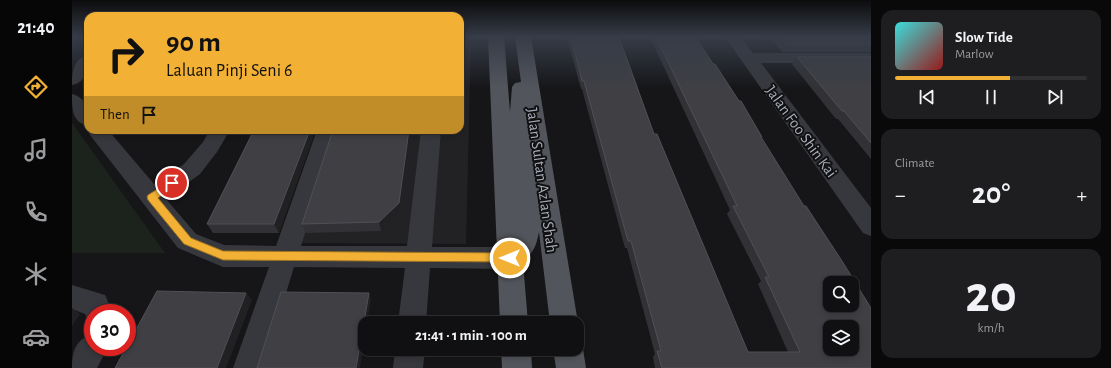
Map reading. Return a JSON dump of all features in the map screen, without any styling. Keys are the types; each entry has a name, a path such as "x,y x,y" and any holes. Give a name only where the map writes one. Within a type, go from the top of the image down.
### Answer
{"main road":[{"name":"Jalan Sultan Azlan Shah","path":"497,54 514,316"},
{"path":"510,258 524,244 528,227 518,139 522,54"},
{"name":"Jalan Sultan Azlan Shah","path":"525,54 563,316"},
{"path":"516,356 517,368"},
{"path":"569,356 571,368"}],"street":[{"name":"Jalan Foo Shin Kai","path":"746,54 867,215"},
{"path":"749,58 871,58"},
{"path":"72,80 84,65"},
{"path":"72,100 84,115"},
{"path":"105,134 187,241 223,256 510,258"},
{"path":"152,197 192,169 210,147 218,134"},
{"path":"248,368 325,134"},
{"path":"413,316 432,134"},
{"path":"72,297 95,304"},
{"path":"80,368 87,356"},
{"path":"408,368 409,356"}],"shaded area":[{"path":"464,54 471,54 466,244 288,243 325,134 464,134"},
{"path":"72,123 165,253 72,253"}],"building":[{"path":"575,54 625,54 654,134 657,134 748,352 800,352 765,277 769,277 733,206 737,206 664,54 707,54 739,101 741,101 761,137 804,206 806,206 851,276 823,276 823,312 859,312 859,289 871,308 871,368 662,368 657,351 661,351 631,241 628,241"},
{"path":"797,57 871,57 871,143 844,111 842,111"},
{"path":"252,134 308,134 274,224 207,224"},
{"path":"332,134 408,134 399,203 379,222 302,224"},
{"path":"157,291 246,293 217,368 115,368 122,356 136,356 136,330"},
{"path":"281,292 369,293 365,316 358,316 358,356 356,368 257,368"}],"route":[{"path":"172,183 152,197 187,241 223,256 510,258"}]}
